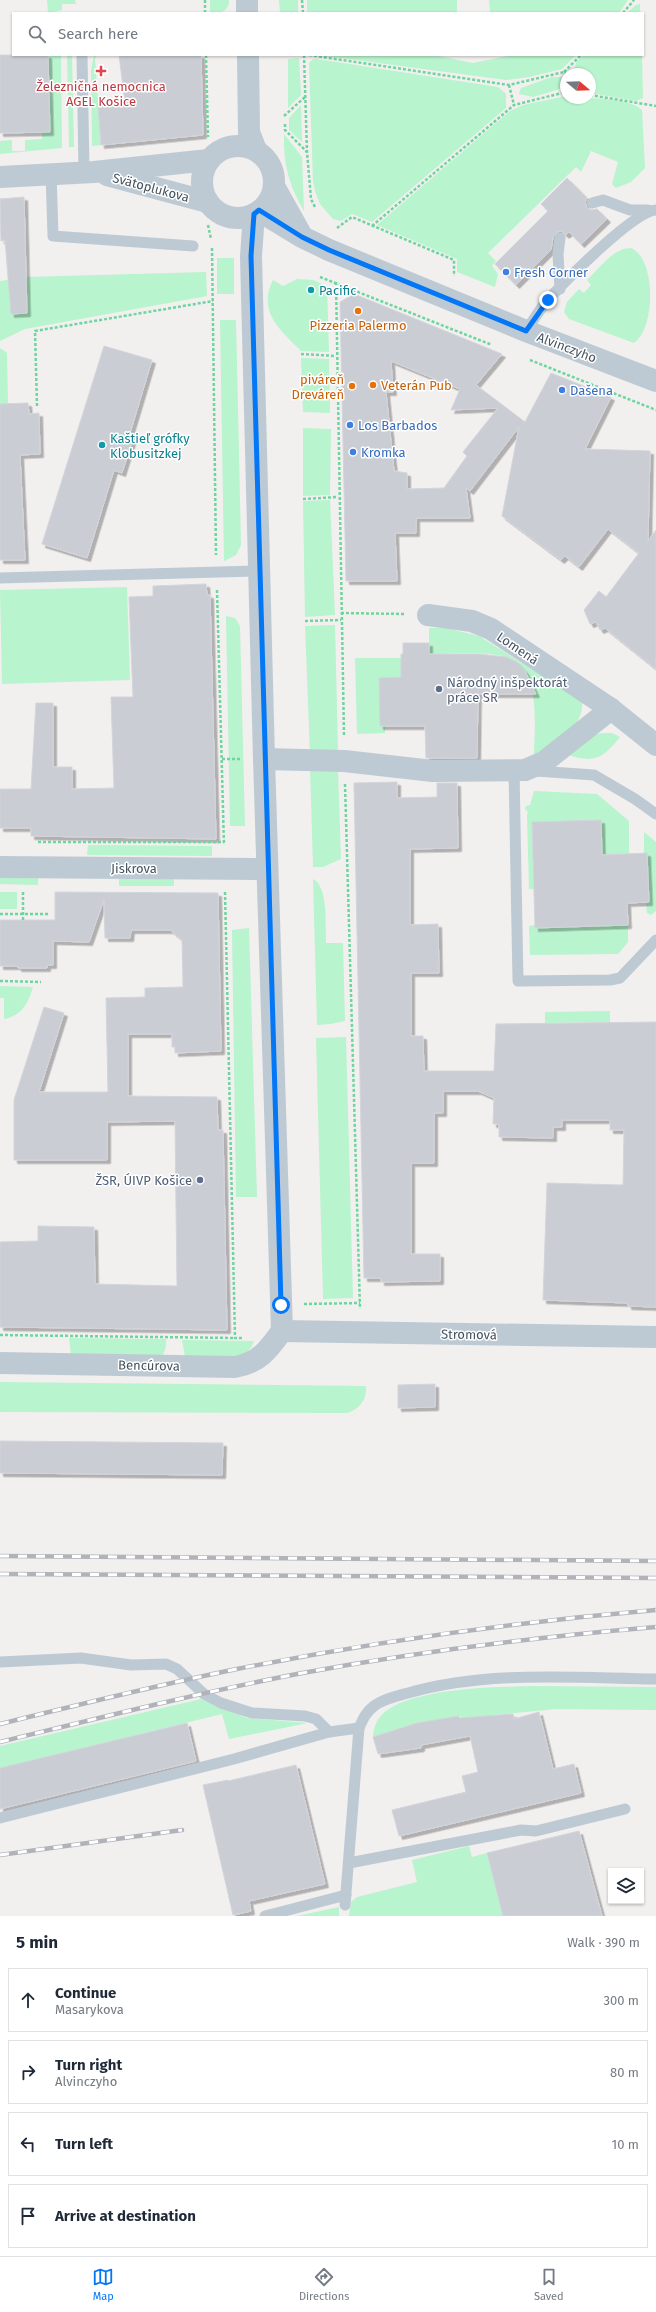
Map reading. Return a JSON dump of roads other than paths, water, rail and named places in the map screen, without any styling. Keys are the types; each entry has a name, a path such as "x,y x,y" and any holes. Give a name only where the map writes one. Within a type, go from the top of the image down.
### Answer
{"street":[{"path":"247,0 247,12"},
{"path":"248,56 252,141 271,167 274,186 302,237"},
{"path":"252,141 244,141 217,152 209,160 204,169 202,184 208,202 222,214 251,214 270,198 274,186"},
{"name":"Svätoplukova","path":"0,177 51,172 89,171 209,160"},
{"name":"Svätoplukova","path":"89,171 208,202"},
{"path":"251,214 279,1335"},
{"name":"Alvinczyho","path":"251,214 526,331 656,381"},
{"name":"Lomená","path":"428,615 472,621 491,630 611,709 656,745"},
{"path":"264,760 344,762 432,771 520,770 544,762 611,709"},
{"name":"Jiskrova","path":"0,867 267,869"},
{"name":"Stromová","path":"279,1335 360,1332 656,1337"},
{"name":"Bencúrova","path":"0,1363 235,1367 246,1365 258,1360 279,1335"}],"lane":[{"path":"82,56 89,171"},
{"path":"51,172 53,236 193,246"},
{"path":"592,203 603,200 630,210 652,210"},
{"path":"526,331 542,308 624,226 652,210"},
{"path":"560,238 558,254 560,289"},
{"path":"0,578 260,571"},
{"path":"656,814 635,798 594,775 520,770 518,981 610,980 620,978 656,940"},
{"path":"0,1662 81,1658 131,1665 166,1664 177,1669 204,1694 221,1703 252,1713 305,1716 316,1719 329,1732"},
{"path":"265,1916 346,1900 359,1728 365,1714 375,1705 387,1699 448,1684 513,1678 656,1679"},
{"path":"0,1818 234,1759 329,1732 359,1728"},
{"path":"349,1863 521,1830 536,1831 625,1809"}],"railway":[{"path":"0,1556 656,1561"},
{"path":"0,1574 656,1578"},
{"path":"0,1724 203,1676 337,1650 550,1620 656,1610"},
{"path":"0,1742 223,1689 342,1666 476,1646 566,1635 656,1627"},
{"path":"0,1855 182,1830"}],"place":[{"name":"Železničná nemocnica AGEL Košice","path":"101,71"},
{"name":"Fresh Corner","path":"506,272"},
{"name":"Pacific","path":"311,290"},
{"name":"Pizzeria Palermo","path":"358,311"},
{"name":"Veterán Pub","path":"373,385"},
{"name":"piváreň Dreváreň","path":"352,386"},
{"name":"Dašena","path":"562,390"},
{"name":"Los Barbados","path":"350,425"},
{"name":"Kaštieľ grófky Klobusitzkej","path":"102,445"},
{"name":"Kromka","path":"353,452"},
{"name":"Národný inšpektorát práce SR","path":"439,689"},
{"name":"ŽSR, ÚIVP Košice","path":"200,1180"}]}
